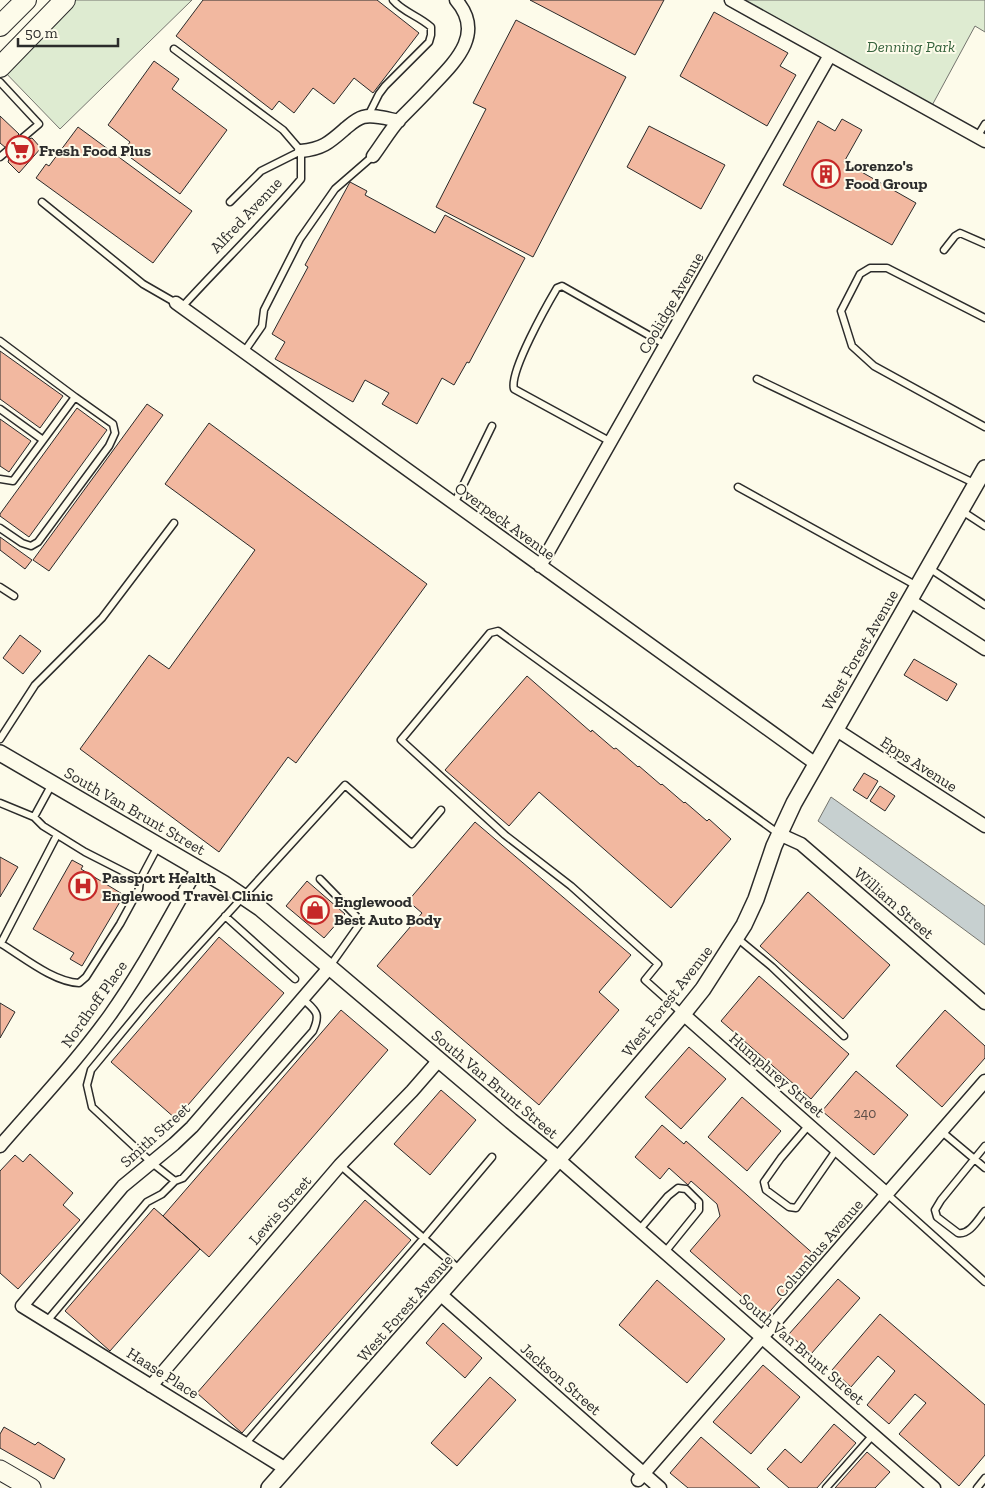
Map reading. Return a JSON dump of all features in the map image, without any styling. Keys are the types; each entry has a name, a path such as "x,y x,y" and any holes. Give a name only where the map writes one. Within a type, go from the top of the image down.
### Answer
{"highway":[{"path":"0,26 26,0"},
{"path":"0,67 65,0"}],"main road":[{"path":"0,1470 31,1488"}],"street":[{"path":"372,156 398,121 456,62 464,49 468,27 464,11 456,0"},
{"path":"731,0 981,139"},
{"name":"Coolidge Avenue","path":"540,566 830,55"},
{"path":"301,150 321,147 337,137 352,122 368,116 398,121"},
{"name":"Overpeck Avenue","path":"179,305 540,566 812,771"},
{"name":"West Forest Avenue","path":"271,1486 558,1159 683,1014 714,974 737,938 756,899 786,818 985,468"},
{"path":"909,600 985,649"},
{"name":"Epps Avenue","path":"835,729 985,826"},
{"name":"South Van Brunt Street","path":"0,752 198,868 243,896 266,914 640,1229 934,1488"},
{"name":"William Street","path":"779,834 801,844 985,1003"},
{"name":"Nordhoff Place","path":"0,1146 89,1044 114,1009 198,868"},
{"name":"Smith Street","path":"22,1306 123,1186 192,1127 329,968"},
{"name":"Humphrey Street","path":"683,1014 887,1194"},
{"name":"Lewis Street","path":"152,1386 340,1166 439,1060"},
{"name":"Columbus Avenue","path":"641,1477 985,1081"},
{"name":"Jackson Street","path":"440,1294 641,1477 660,1488"},
{"name":"Haase Place","path":"22,1306 286,1469"}],"lane":[{"path":"368,116 379,94 429,42 431,35 431,27 397,5 393,0"},
{"path":"174,49 283,130 301,150 261,171 230,202"},
{"path":"0,82 39,124 0,157"},
{"path":"981,139 985,124"},
{"name":"Alfred Avenue","path":"179,305 277,207 301,179 301,150"},
{"path":"244,352 262,326 264,310 300,239 335,189 372,156"},
{"path":"42,202 143,284 179,305"},
{"path":"944,250 954,236 960,233 985,244"},
{"path":"985,318 887,268 870,268 860,274 841,311 852,346 874,366 985,427"},
{"path":"611,442 514,389 513,385 518,369 534,328 557,288 562,286 666,346"},
{"path":"0,341 113,424 115,433 109,446 38,542 31,546 22,543 0,528"},
{"path":"757,379 976,484"},
{"path":"0,479 13,481 76,397"},
{"path":"0,409 43,440"},
{"path":"454,504 492,426"},
{"path":"738,487 917,586"},
{"path":"961,510 985,526"},
{"path":"0,739 35,685 102,618 174,523"},
{"path":"928,568 985,605"},
{"path":"0,587 14,596"},
{"name":"Humphrey Street","path":"683,1014 645,980 658,964 570,886 505,835 400,740 490,633 498,631 779,834"},
{"path":"34,817 53,783"},
{"path":"175,1181 92,1106 87,1086 91,1070 148,1001 345,785 412,844 441,810"},
{"path":"0,803 34,817 43,826 85,852 140,880"},
{"path":"57,835 0,943 69,983 79,983 86,977 120,924 139,888 140,880 158,844"},
{"path":"320,879 356,916 359,925 329,968"},
{"path":"225,916 295,979"},
{"path":"737,938 772,967 844,1036"},
{"path":"47,1321 147,1202 162,1194 175,1181 183,1178 313,1030 318,1020 316,1011 303,999"},
{"path":"809,1125 781,1158 764,1182 766,1190 789,1208 796,1208 837,1149"},
{"path":"941,1131 985,1168"},
{"path":"985,1146 936,1206 935,1214 958,1233 962,1234 968,1231 985,1211"},
{"path":"245,1444 492,1157"},
{"path":"340,1166 460,1271"},
{"path":"640,1229 668,1196 678,1188 686,1189 699,1202 699,1210 665,1252"},
{"path":"887,1194 985,1282"},
{"path":"826,1488 873,1435"},
{"path":"977,1488 985,1478"}],"green space":[{"path":"65,0 192,0 60,129 0,67"},
{"name":"Denning Park","path":"731,0 985,0 985,32 975,26 929,111"}],"shaded area":[{"path":"831,797 985,906 985,945 818,821"}],"building":[{"path":"203,0 377,0 419,33 373,93 354,78 334,104 313,88 294,113 279,101 272,110 176,36"},
{"path":"530,0 664,0 635,55"},
{"path":"714,12 788,53 780,66 796,75 767,126 680,76"},
{"path":"516,20 626,77 533,257 436,207 486,109 473,103"},
{"path":"154,61 179,79 172,89 227,130 180,194 123,152 130,142 108,125"},
{"path":"0,116 19,134 6,148 0,143"},
{"name":"Lorenzo's Food Group","path":"842,119 862,130 844,162 916,203 892,245 783,185 818,121 835,131"},
{"path":"649,126 725,165 701,209 627,167"},
{"path":"78,127 192,211 153,263 36,178 46,164 49,166"},
{"path":"32,138 41,148 19,173 8,162 10,156 25,140"},
{"path":"350,182 367,191 365,195 435,233 445,215 525,258 469,363 467,362 454,385 442,378 417,424 382,404 389,393 365,380 353,402 275,359 285,342 272,334 308,267 305,265"},
{"path":"0,351 63,396 40,428 0,399"},
{"path":"147,404 163,415 49,571 33,560"},
{"path":"77,408 107,430 29,537 0,516 0,514"},
{"path":"0,419 31,441 9,472 0,466"},
{"path":"209,423 427,584 296,763 288,757 219,852 80,749 149,655 169,669 255,550 165,484"},
{"path":"0,537 32,560 25,569 0,550"},
{"path":"20,635 41,651 23,674 3,658"},
{"path":"914,659 957,684 947,701 904,675"},
{"path":"527,676 591,732 592,730 614,749 616,748 707,821 709,819 731,839 671,908 539,792 509,826 445,770"},
{"path":"864,773 878,781 867,799 853,790"},
{"path":"880,786 895,796 885,811 870,801"},
{"path":"475,822 631,955 599,992 619,1010 539,1105 377,966 422,913 408,901"},
{"path":"0,857 18,867 0,897"},
{"path":"72,860 83,866 81,869 124,895 82,966 70,959 74,953 33,929"},
{"name":"Englewood Best Auto Body","path":"307,881 345,914 324,938 286,906"},
{"path":"808,892 890,965 843,1019 760,946"},
{"path":"219,937 284,993 176,1119 111,1062"},
{"path":"759,976 849,1054 811,1099 721,1021"},
{"path":"0,1003 15,1012 0,1038"},
{"path":"341,1010 388,1050 209,1257 163,1216"},
{"path":"945,1010 985,1046 985,1058 942,1107 896,1066"},
{"path":"689,1047 726,1079 681,1129 645,1097"},
{"path":"856,1071 908,1115 874,1155 822,1111"},
{"path":"441,1090 476,1120 430,1175 394,1144"},
{"path":"742,1097 781,1131 747,1171 708,1137"},
{"path":"662,1125 684,1144 686,1141 817,1257 765,1317 690,1251 720,1216 717,1204 691,1181 688,1185 669,1168 660,1179 635,1157"},
{"path":"30,1154 73,1193 63,1205 80,1220 18,1289 0,1273 0,1171 15,1155 23,1162"},
{"path":"365,1200 411,1240 242,1433 197,1393"},
{"path":"154,1208 200,1249 110,1351 65,1311"},
{"path":"838,1279 860,1298 811,1354 789,1334"},
{"path":"657,1280 725,1339 687,1383 619,1325"},
{"path":"880,1314 985,1405 985,1455 959,1486 899,1434 926,1403 915,1394 889,1424 867,1405 895,1371 878,1356 851,1387 832,1370"},
{"path":"443,1323 482,1358 465,1378 426,1343"},
{"path":"763,1365 800,1397 751,1454 713,1422"},
{"path":"490,1377 516,1400 457,1466 431,1443"},
{"path":"834,1424 856,1443 817,1488 789,1488 767,1469 785,1449 801,1463"},
{"path":"4,1427 35,1445 38,1442 65,1459 54,1479 0,1448 0,1434"},
{"path":"701,1437 760,1488 688,1488 670,1473"},
{"path":"867,1452 890,1472 875,1488 835,1488"}],"place":[{"name":"Fresh Food Plus","path":"20,150"},
{"name":"Lorenzo's Food Group","path":"826,174"},
{"name":"Passport Health Englewood Travel Clinic","path":"83,886"},
{"name":"Englewood Best Auto Body","path":"315,910"}]}
